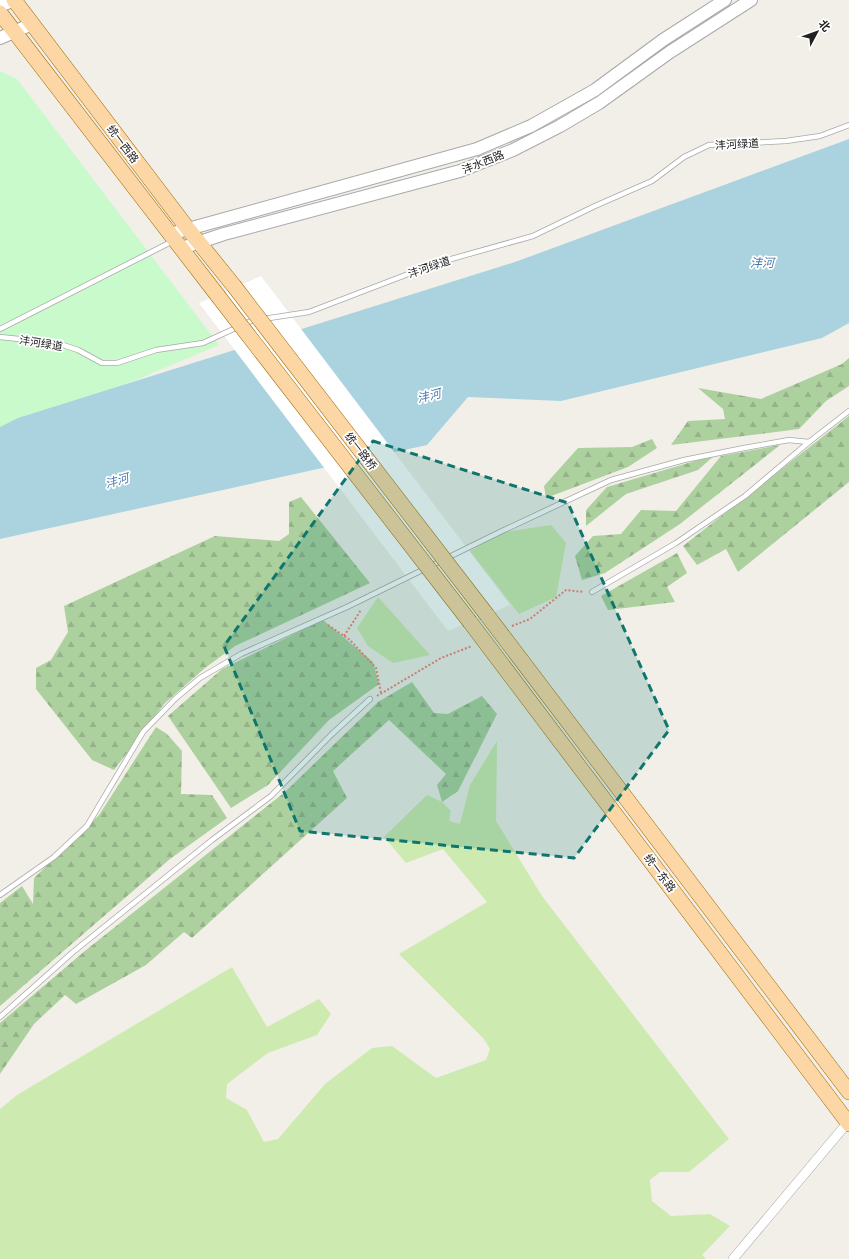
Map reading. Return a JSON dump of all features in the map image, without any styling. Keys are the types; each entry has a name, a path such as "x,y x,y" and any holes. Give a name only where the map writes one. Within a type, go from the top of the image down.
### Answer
{"main road":[{"name":"统一西路","path":"14,0 188,229 234,286"},
{"name":"统一西路","path":"0,13 218,296"},
{"name":"统一路桥","path":"234,286 487,615"},
{"name":"统一路桥","path":"218,296 470,622"},
{"name":"统一东路","path":"487,615 849,1092"},
{"name":"统一东路","path":"470,622 849,1122"}],"street":[{"path":"0,6 14,0"},
{"name":"沣水西路","path":"176,241 188,229 477,149 531,126 595,90 663,40 725,0"},
{"name":"沣水西路","path":"176,241 199,243 224,234 460,171 513,150 560,126 599,103 670,52 751,0"},
{"path":"0,38 32,24"},
{"path":"733,1259 849,1122"}],"lane":[{"name":"沣河绿道","path":"0,337 57,342 78,350 102,363 117,363 156,350 203,343 251,321 309,312 437,263 533,236 595,206 652,181 684,157 709,145 786,141 820,136 849,125"},
{"path":"0,329 176,241"},
{"path":"592,592 676,542 745,496 809,442 849,411"},
{"path":"0,895 54,857 87,826 143,732 176,698 200,678 241,654 369,597 502,531 611,480 684,460 744,448 789,440 809,442"},
{"path":"0,1016 72,952 212,840 271,796 332,734 370,699"}],"path":[{"path":"500,631 530,619 566,590 592,592"},
{"path":"344,636 369,597"},
{"path":"321,619 350,640 376,668 382,693"},
{"path":"370,699 441,658 484,641"}],"highlighted area":[{"path":"373,441 568,503 669,730 574,858 300,831 224,646"}],"green space":[{"path":"0,71 17,79 219,345 0,437"},
{"path":"849,358 849,386 826,401 799,429 671,445 688,421 725,419 723,409 698,388 761,399 842,364"},
{"path":"849,416 849,482 738,572 726,549 697,565 683,546"},
{"path":"652,439 657,448 628,467 546,498 544,486 578,448 632,447"},
{"path":"780,445 680,524 605,573 582,580 575,556 593,536 621,534 641,510 676,511 721,456"},
{"path":"715,455 698,470 626,494 586,526 586,510 607,487"},
{"path":"301,497 370,583 235,646 205,668 165,703 114,770 92,760 36,689 36,668 51,660 68,632 64,606 215,536 279,541 289,534 289,502"},
{"path":"551,525 566,543 556,597 519,614 470,551 504,532"},
{"path":"677,553 687,573 667,587 675,602 608,610 601,596"},
{"path":"378,597 430,655 393,663 368,646 357,628"},
{"path":"323,620 373,662 379,684 329,720 268,785 231,808 168,716 222,669"},
{"path":"412,682 434,713 448,714 482,696 497,714 458,791 442,802 437,785 446,774 389,720 333,771 347,798 192,938 184,932 146,965 76,1004 65,995 34,1024 0,1074 0,1023 86,950 285,792 378,702"},
{"path":"156,727 167,734 182,751 181,794 212,795 227,818 170,859 0,1006 0,903 22,886 33,904 34,878 99,815"},
{"path":"497,741 496,821 542,896 729,1139 689,1172 660,1172 650,1180 652,1201 671,1216 710,1214 730,1226 702,1255 706,1259 0,1259 0,1109 17,1095 232,967 267,1027 319,999 331,1014 317,1035 268,1053 227,1084 226,1098 247,1110 264,1142 278,1139 325,1084 372,1048 392,1046 436,1078 486,1060 490,1049 483,1038 399,954 487,902 443,849 406,863 384,837 427,795 442,802 451,811 449,821 460,824 470,785"}],"water":[{"name":"沣河","path":"849,139 849,323 822,338 561,401 468,397 427,445 0,539 0,427 18,418 515,262"}],"pier":[{"path":"261,276 510,605 448,631 199,303"}]}
